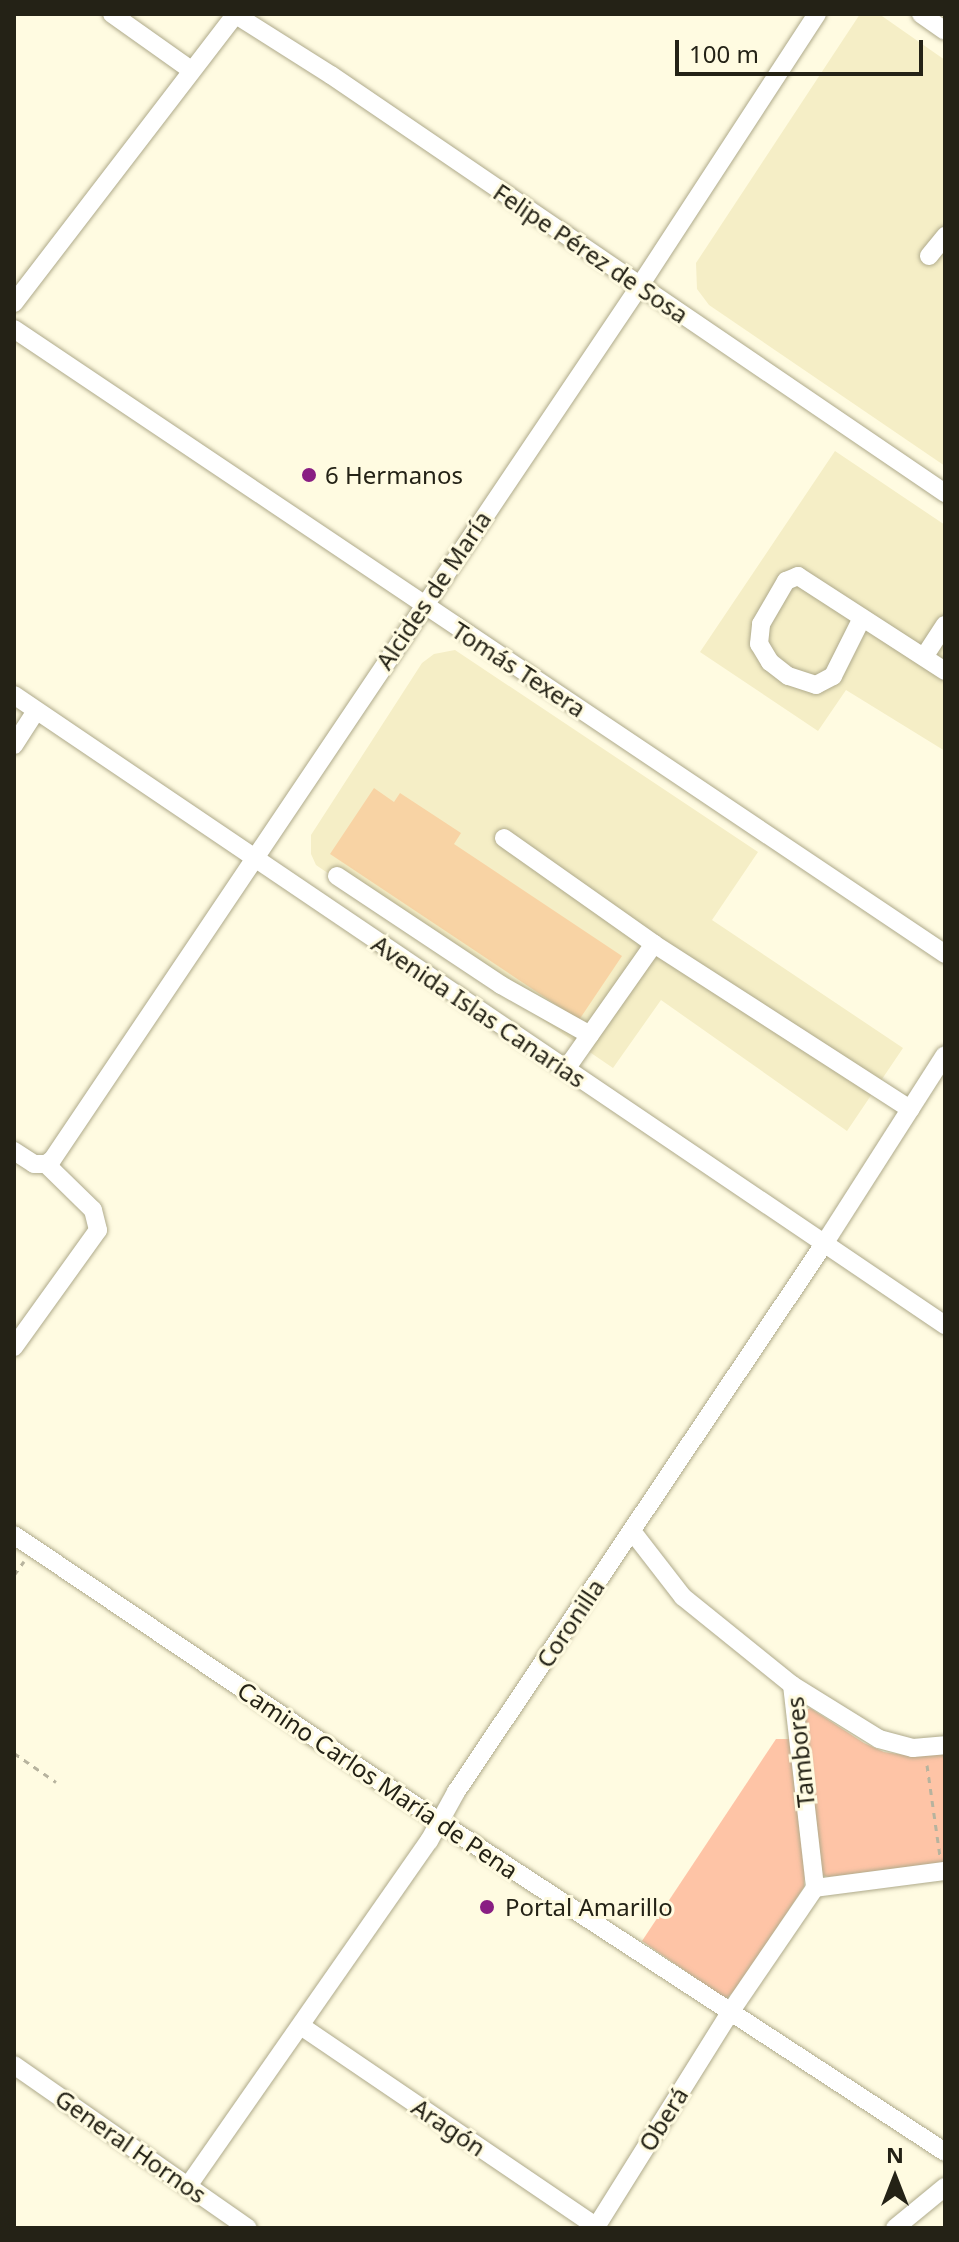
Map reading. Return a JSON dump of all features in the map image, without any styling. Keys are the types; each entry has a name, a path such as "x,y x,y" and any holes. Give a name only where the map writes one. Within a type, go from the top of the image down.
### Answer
{"street":[{"path":"112,14 191,70"},
{"path":"14,303 236,14"},
{"name":"Felipe Pérez de Sosa","path":"236,14 331,75 945,493"},
{"name":"Alcides de María","path":"46,1164 639,287 817,14"},
{"path":"921,14 945,31"},
{"path":"929,256 945,236"},
{"name":"Tomás Texera","path":"14,329 945,954"},
{"path":"862,618 833,676 816,685 788,676 770,662 759,644 761,624 786,581 798,576 945,671"},
{"path":"924,657 945,625"},
{"name":"Avenida Islas Canarias","path":"14,695 945,1325"},
{"path":"14,745 36,711"},
{"path":"504,838 654,944 910,1109"},
{"path":"337,876 514,993 590,1035"},
{"path":"566,1069 654,944"},
{"name":"Coronilla","path":"188,2186 440,1822 456,1792 824,1244 945,1055"},
{"path":"14,1151 34,1164 46,1164 93,1210 98,1230 14,1347"},
{"path":"632,1531 683,1597 792,1685"},
{"name":"Camino Carlos María de Pena","path":"14,1535 440,1822 945,2152"},
{"name":"Tambores","path":"792,1685 879,1739 900,1746 945,1745"},
{"name":"Tambores","path":"792,1685 815,1888"},
{"path":"815,1888 942,1864"},
{"name":"Oberá","path":"597,2227 731,2011 815,1888"},
{"name":"Aragón","path":"301,2026 597,2227"},
{"name":"General Hornos","path":"14,2065 248,2228"},
{"path":"895,2228 945,2187"}],"path":[{"path":"924,1747 942,1864"},
{"path":"14,1753 56,1782"}],"shaded area":[{"path":"860,14 879,14 945,60 945,466 709,305 697,289 696,263"},
{"path":"835,451 945,525 945,751 846,690 818,731 700,652"},
{"path":"455,650 758,852 712,920 903,1048 847,1131 661,1000 613,1068 316,865 311,854 311,835 422,663 434,654"},
{"path":"810,1708 864,1743 884,1752 904,1755 945,1751 945,1863 828,1877 820,1874 803,1712"},
{"path":"776,1739 792,1739 804,1887 737,1988 726,1999 642,1941"}],"building":[{"path":"374,788 394,802 400,793 461,833 454,844 622,956 579,1020 330,854"}],"place":[{"name":"6 Hermanos","path":"309,475"},
{"name":"Portal Amarillo","path":"487,1907"}]}
